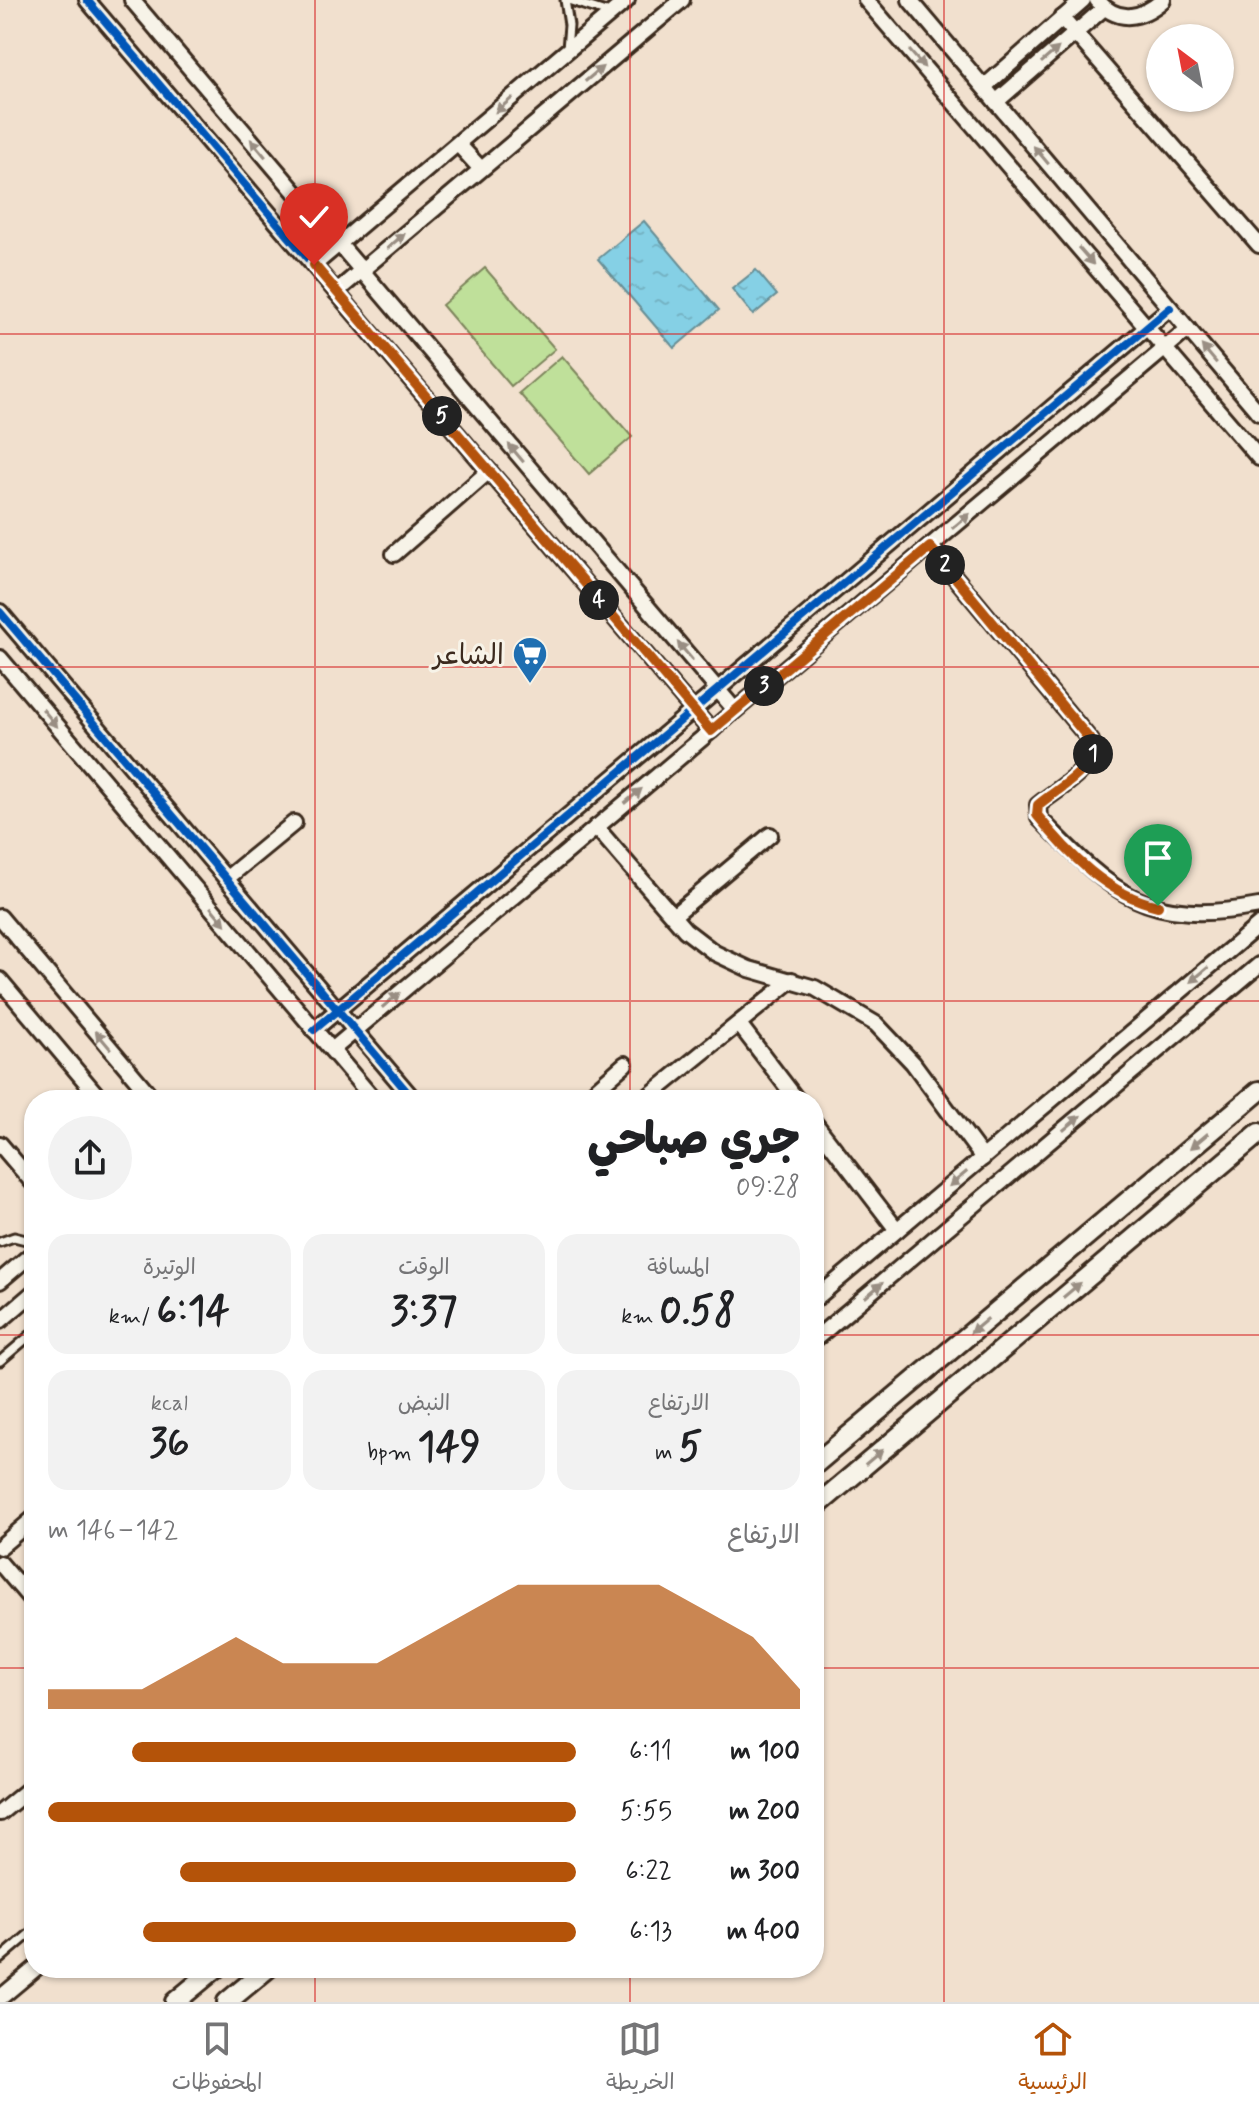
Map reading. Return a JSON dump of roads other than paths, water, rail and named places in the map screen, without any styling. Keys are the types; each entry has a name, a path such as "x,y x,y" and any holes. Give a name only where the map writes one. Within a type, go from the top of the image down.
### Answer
{"street":[{"path":"87,0 711,731"},
{"path":"132,0 735,710"},
{"path":"314,265 627,0"},
{"path":"336,292 682,0"},
{"path":"866,0 1259,458"},
{"path":"910,0 1259,413"},
{"path":"984,87 1083,0"},
{"path":"996,102 1075,33 1101,4 1114,14 1138,16 1163,0"},
{"path":"1062,18 1259,245"},
{"path":"458,144 481,169"},
{"path":"314,1030 1170,308"},
{"path":"332,1050 1188,329"},
{"path":"394,554 489,471"},
{"path":"930,547 1091,741 1093,752 1089,763 1038,805 1039,818 1100,879 1136,902 1202,911 1259,906"},
{"path":"0,612 406,1090"},
{"path":"0,658 366,1090"},
{"path":"226,879 294,823"},
{"path":"596,827 699,942 731,962 792,980 836,998 889,1036 983,1158"},
{"path":"673,916 770,835"},
{"path":"0,917 146,1090"},
{"path":"824,1292 1259,925"},
{"path":"824,1332 1259,965"},
{"path":"0,980 93,1090"},
{"path":"656,1090 792,980"},
{"path":"739,1024 789,1090"},
{"path":"595,1090 625,1064"},
{"path":"824,1457 1259,1091"},
{"path":"824,1500 1259,1133"},
{"path":"824,1135 897,1230"},
{"path":"0,1144 24,1172"},
{"path":"0,1281 24,1261"},
{"path":"0,1321 24,1301"},
{"path":"0,1547 24,1528"},
{"path":"0,1563 24,1591"},
{"path":"19,1585 24,1581"},
{"path":"0,1813 24,1793"},
{"path":"0,1998 24,1978"},
{"path":"175,2002 204,1978"},
{"path":"227,2002 256,1978"}],"lane":[{"path":"567,51 569,25 566,0 611,14"},
{"path":"0,1242 14,1237 24,1240"},
{"path":"0,1361 24,1341"},
{"path":"0,1959 24,1939"}],"water":[{"path":"644,221 719,310 674,348 598,259"},
{"path":"756,270 777,295 753,315 732,289"}],"place":[{"name":"الشاعر","path":"530,685"}]}
